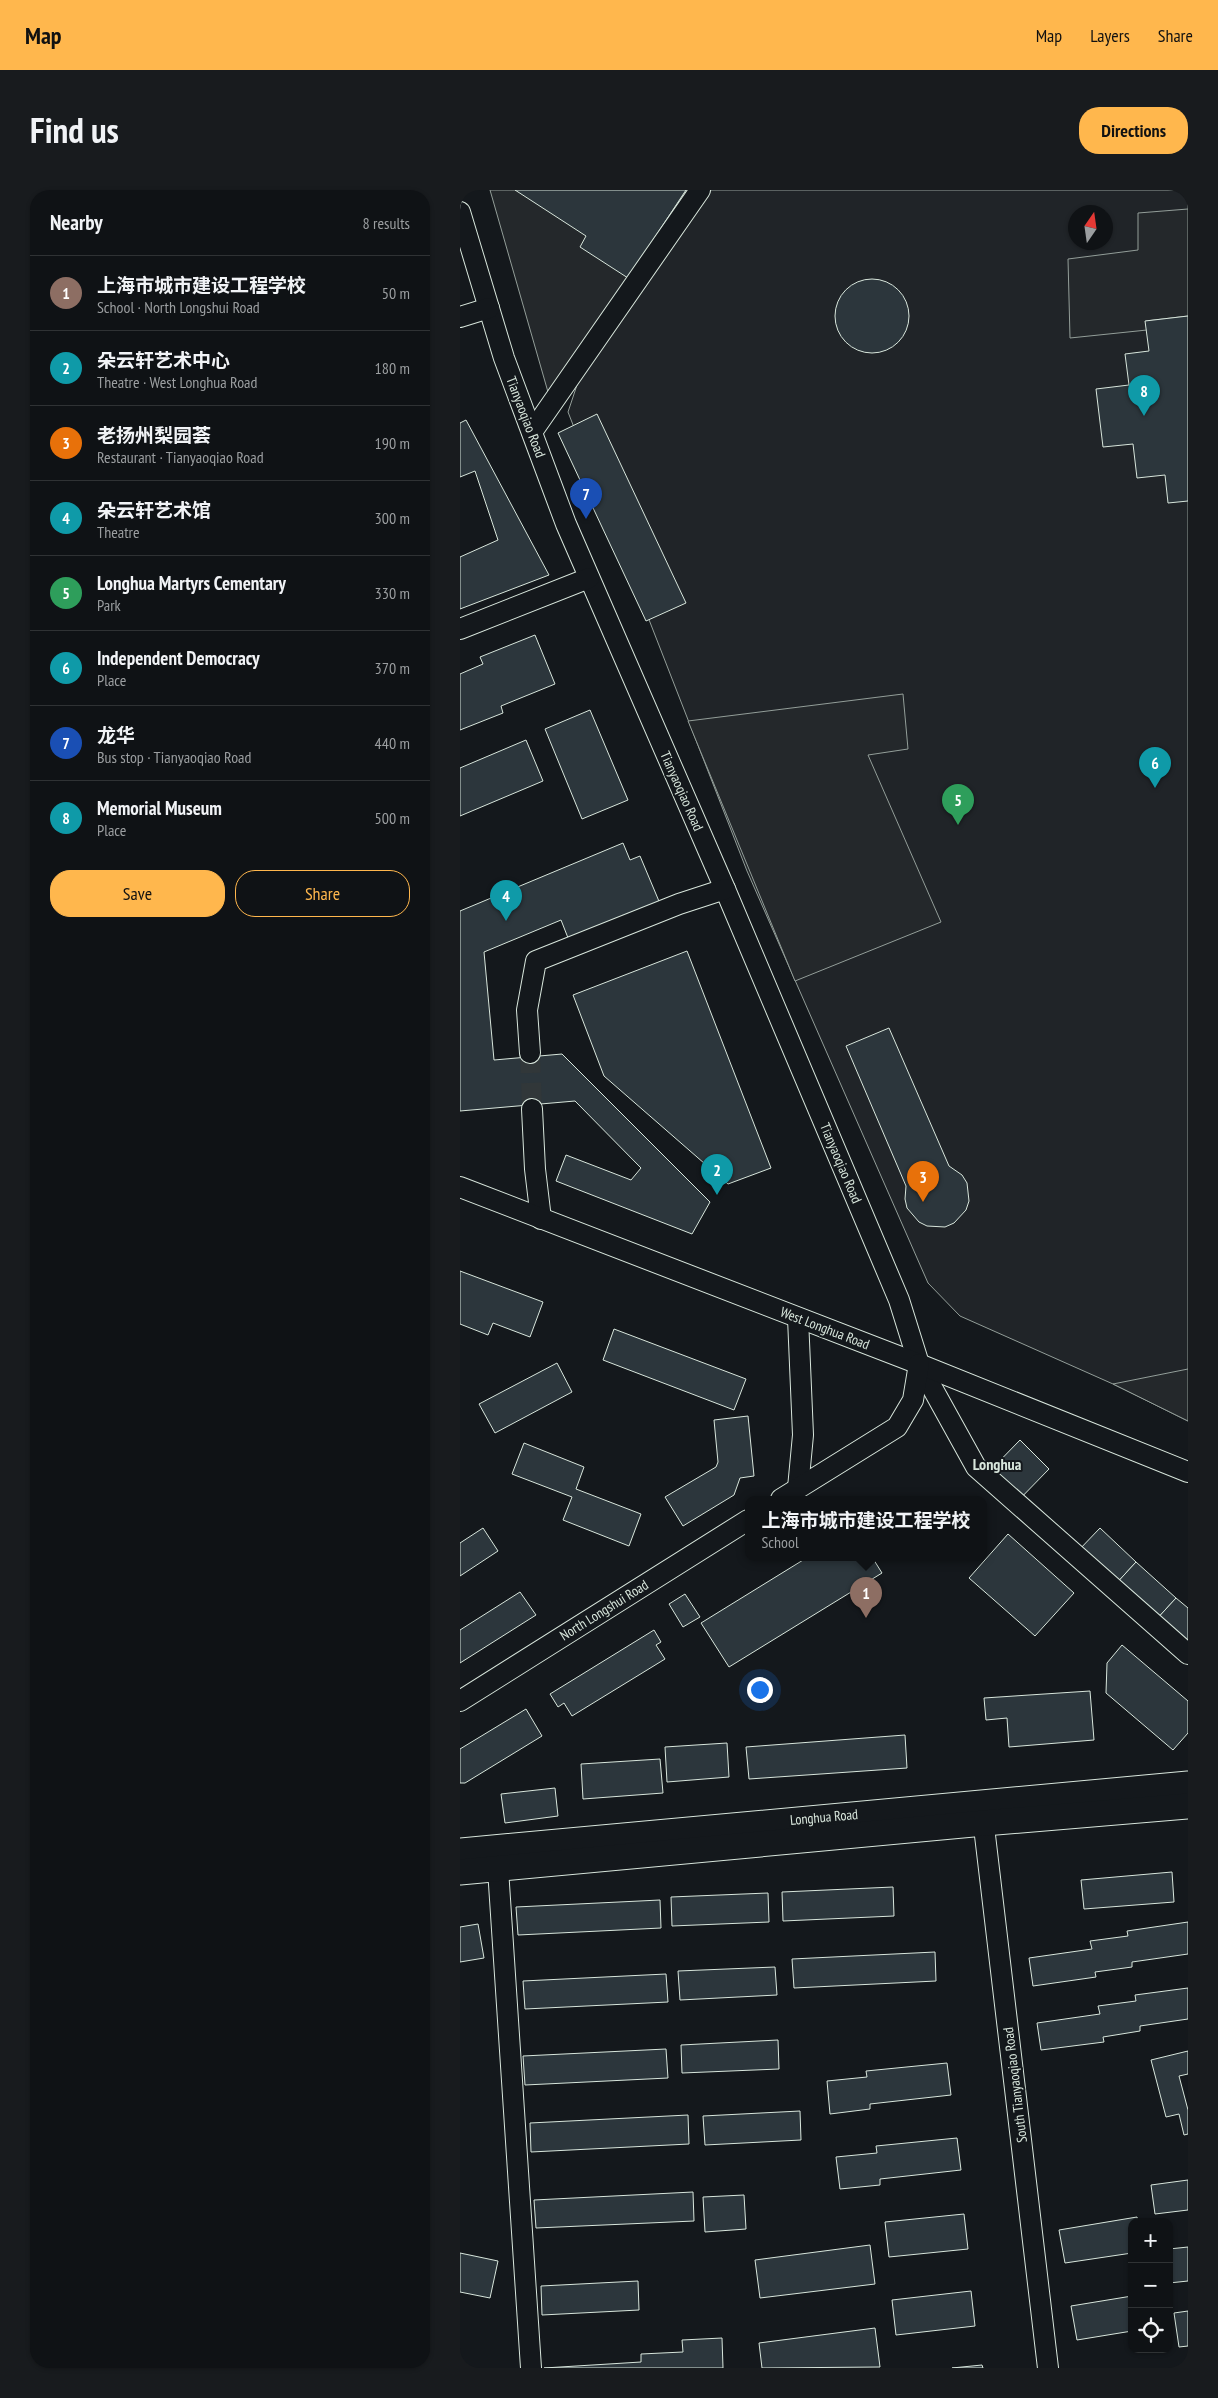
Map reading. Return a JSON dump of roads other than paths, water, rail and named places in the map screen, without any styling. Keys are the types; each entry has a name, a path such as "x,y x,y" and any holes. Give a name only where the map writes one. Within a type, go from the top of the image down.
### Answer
{"main road":[{"name":"Longhua Road","path":"460,1872 982,1813 1188,1784"},
{"name":"Longhua Road","path":"460,1851 982,1813 1188,1806"}],"street":[{"path":"532,432 700,190"},
{"name":"Tianyaoqiao Road","path":"460,212 504,358 566,524 725,889 899,1300 918,1364"},
{"path":"460,317 489,308"},
{"path":"460,629 589,578"},
{"path":"530,1053 528,1010 536,960 679,904 725,889"},
{"path":"532,1109 535,1169 541,1219"},
{"name":"West Longhua Road","path":"460,1187 918,1364 1188,1472"},
{"path":"798,1318 803,1436 798,1488"},
{"path":"786,1496 897,1427 913,1400 918,1364"},
{"path":"918,1364 976,1467 1188,1654"},
{"name":"North Longshui Road","path":"460,1701 745,1522"},
{"name":"South Tianyaoqiao Road","path":"982,1813 1048,2368"},
{"path":"498,1869 531,2368"}],"tunnel":[{"path":"530,1053 532,1109"}],"place":[{"name":"Memorial Museum","path":"1144,416"},
{"name":"龙华","path":"586,519"},
{"name":"Independent Democracy","path":"1155,788"},
{"name":"Longhua Martyrs Cementary","path":"958,825"},
{"name":"朵云轩艺术馆","path":"506,921"},
{"name":"朵云轩艺术中心","path":"717,1195"},
{"name":"老扬州梨园荟","path":"923,1202"},
{"name":"上海市城市建设工程学校","path":"866,1618"}],"district":[{"name":"Longhua","path":"997,1464"}]}
